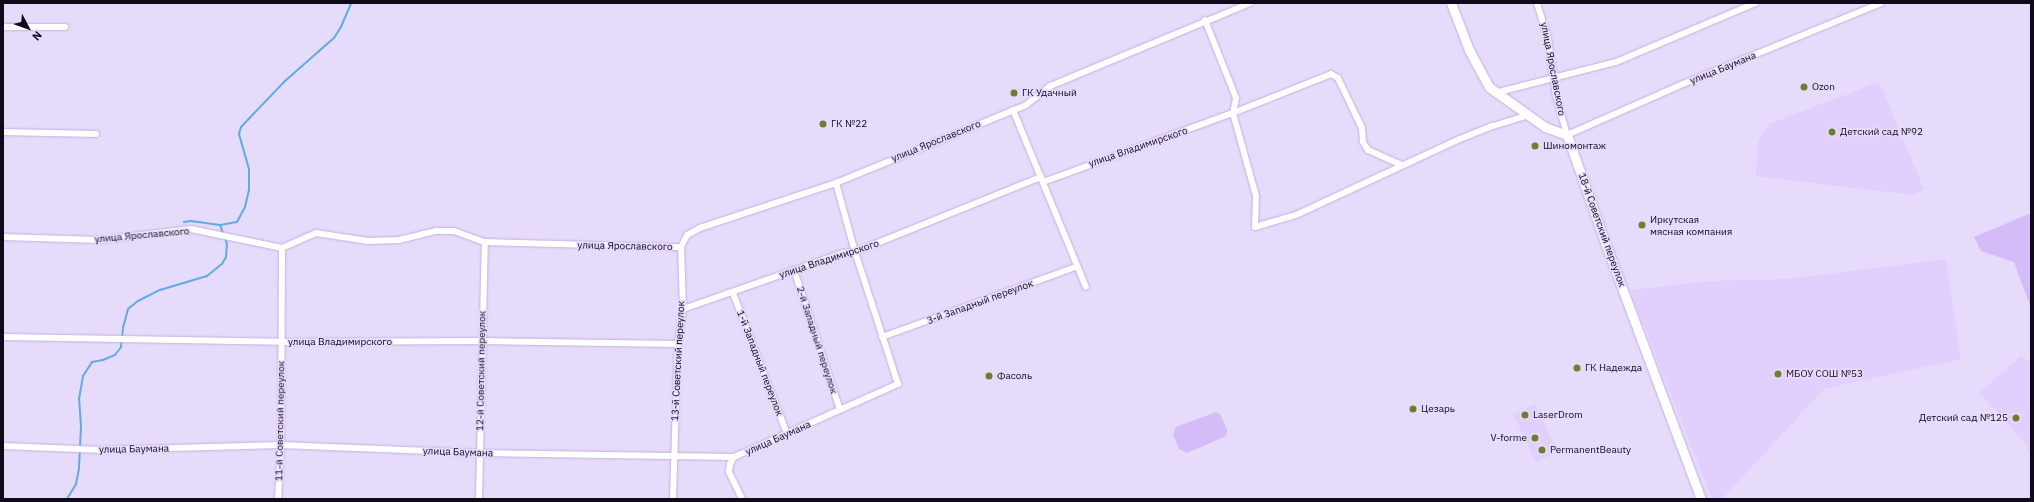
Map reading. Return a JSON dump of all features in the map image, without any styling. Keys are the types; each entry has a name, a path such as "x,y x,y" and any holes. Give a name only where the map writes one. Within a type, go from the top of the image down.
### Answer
{"street":[{"name":"улица Ярославского","path":"3,237 100,240 191,229 282,248 316,233 368,241 399,240 436,231 454,231 485,242 681,247 687,235 700,228 836,183 1026,105 1050,86 1205,20 1250,3"},
{"path":"1451,3 1474,60 1489,87 1495,93 1545,126 1567,135"},
{"name":"улица Ярославского","path":"1537,3 1548,39 1556,96 1567,135"},
{"path":"1495,93 1616,62 1756,3"},
{"name":"улица Баумана","path":"1567,135 1686,83 1880,3"},
{"path":"1205,20 1236,98 1233,113 1256,196 1255,228 1296,214 1402,165 1493,126 1529,115"},
{"path":"3,27 65,27"},
{"name":"улица Владимирского","path":"683,309 733,293 843,253 855,252 1042,179 1233,113 1331,74 1338,78 1362,128 1363,142 1368,150 1402,165"},
{"path":"1013,110 1086,287"},
{"path":"3,132 96,134"},
{"name":"18-й Советский переулок","path":"1567,135 1606,245 1701,499"},
{"path":"836,183 855,252 882,337"},
{"name":"12-й Советский переулок","path":"479,499 481,341 485,242"},
{"name":"13-й Советский переулок","path":"673,499 678,344 683,309 681,247"},
{"name":"11-й Советский переулок","path":"278,499 281,445 282,248"},
{"name":"3-й Западный переулок","path":"882,337 1078,266"},
{"name":"2-й Западный переулок","path":"794,270 840,410"},
{"name":"1-й Западный переулок","path":"733,293 787,434"},
{"name":"улица Владимирского","path":"3,337 282,342 481,341 678,344"},
{"name":"улица Баумана","path":"3,446 102,450 281,445 480,453 674,458 734,457 898,384 882,337"},
{"path":"734,457 730,464 729,472 742,499"}],"shaded area":[{"name":"Детский сад №92","path":"1879,82 1924,189 1913,195 1756,176 1758,140 1769,124"},
{"path":"2031,213 2031,308 2014,262 1981,251 1974,237"},
{"name":"МБОУ СОШ №53","path":"1946,259 1961,359 1824,389 1722,499 1712,499 1630,290 1709,281 1787,279"},
{"name":"Детский сад №125","path":"2021,356 2031,363 2031,458 2025,443 1979,393"},
{"path":"1535,404 1557,452 1536,462 1513,414"},
{"path":"1216,412 1220,414 1227,429 1227,433 1224,437 1187,453 1179,449 1173,435 1176,427"}],"waterway":[{"path":"184,222 191,221 220,225 237,222 245,207 249,190 249,169 239,134 241,127 285,81 334,38 341,27 351,3"},
{"path":"67,499 76,484 79,468 81,426 79,399 83,376 92,362 103,360 115,355 121,347 123,328 128,309 138,301 160,290 207,276 222,264 226,257 227,244 220,225"}],"place":[{"name":"Ozon","path":"1804,87"},
{"name":"ГК Удачный","path":"1014,93"},
{"name":"ГК №22","path":"823,124"},
{"name":"Детский сад №92","path":"1832,132"},
{"name":"Шиномонтаж","path":"1535,146"},
{"name":"Иркутская мясная компания","path":"1642,225"},
{"name":"ГК Надежда","path":"1577,368"},
{"name":"МБОУ СОШ №53","path":"1778,374"},
{"name":"Фасоль","path":"989,376"},
{"name":"Цезарь","path":"1413,409"},
{"name":"LaseгDrom","path":"1525,415"},
{"name":"Детский сад №125","path":"2016,418"},
{"name":"V-forme","path":"1535,438"},
{"name":"PermanentBeauty","path":"1542,450"}]}
